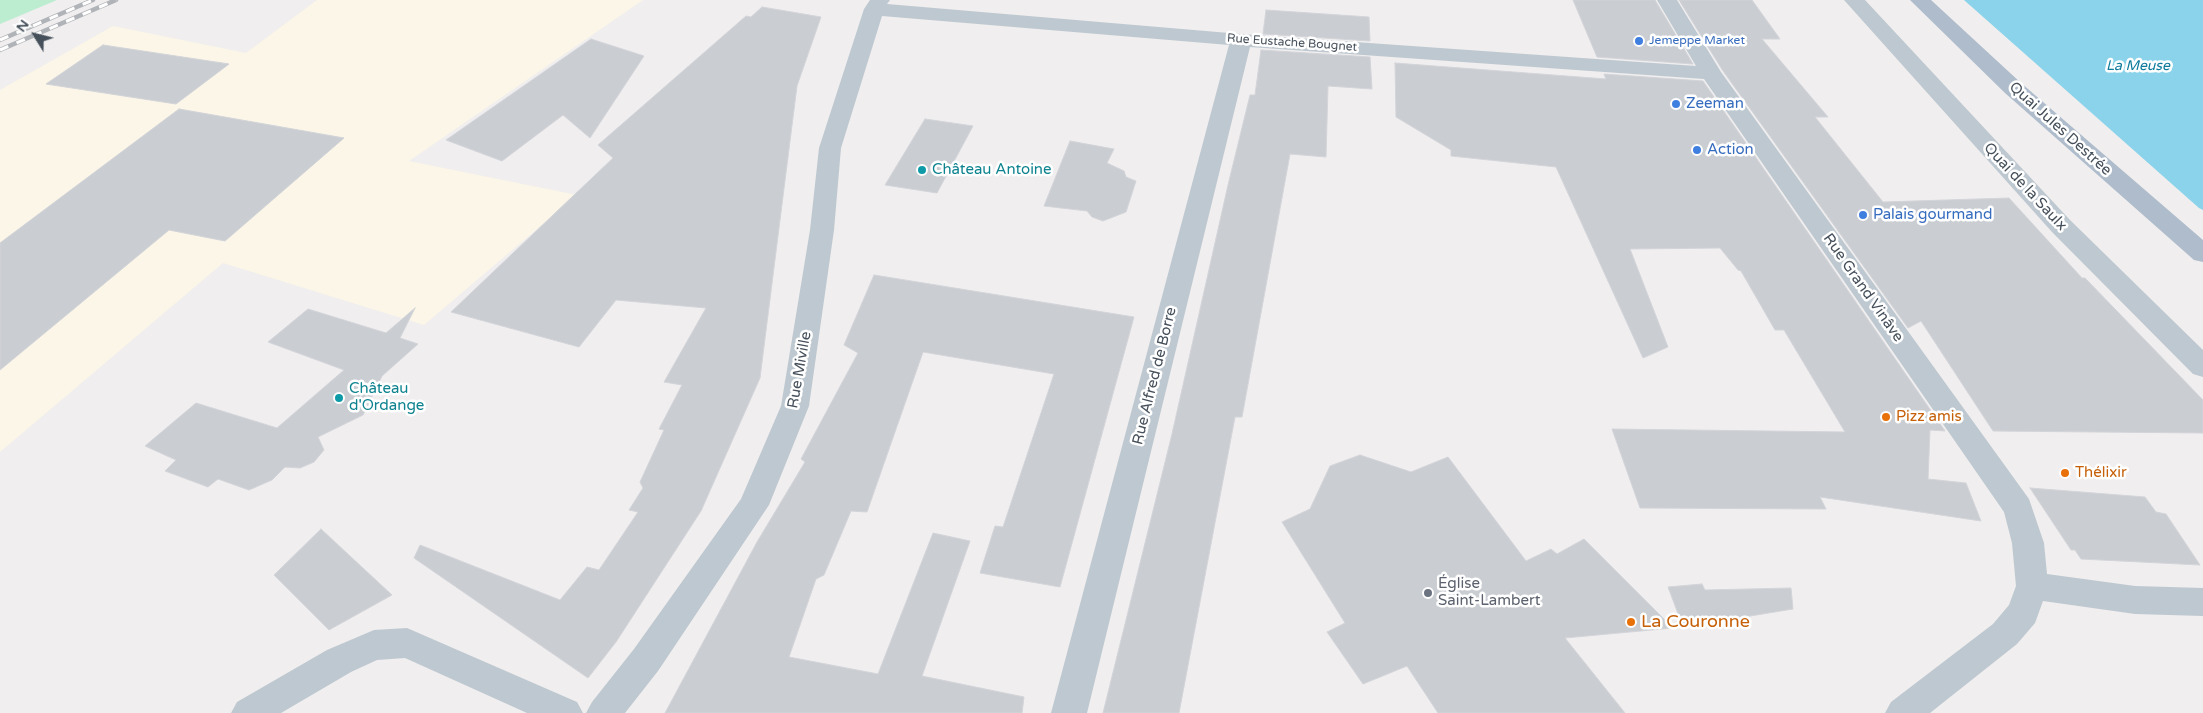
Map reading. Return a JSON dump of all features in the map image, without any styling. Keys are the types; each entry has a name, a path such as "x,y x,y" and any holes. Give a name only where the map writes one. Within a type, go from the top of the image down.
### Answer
{"main road":[{"name":"Quai Jules Destrée","path":"1920,0 2013,88 2203,254"}],"street":[{"name":"Rue Grand Vinâve","path":"1667,0 1711,73 2018,508 2028,543 2032,586"},
{"name":"Quai de la Saulx","path":"1854,0 2061,226 2203,367"},
{"name":"Rue Eustache Bougnet","path":"877,4 1241,40 1711,73"},
{"name":"Rue Miville","path":"604,713 646,660 754,506 795,406 822,230 830,148 877,4"},
{"name":"Rue Alfred de Borre","path":"1069,713 1241,40"},
{"path":"1904,713 2005,634 2024,612 2032,586 2135,600 2203,602"},
{"path":"249,713 348,657 374,645 407,643 565,713"}],"shaded area":[{"path":"317,0 643,0 409,161 577,195 424,325 223,263 0,452 0,90 113,26 246,53"}],"green space":[{"path":"0,0 57,0 0,24"}],"water":[{"name":"La Meuse","path":"1964,0 2203,0 2203,210 2199,208"}],"building":[{"path":"1573,0 1655,0 1693,64 1597,57"},
{"path":"1679,0 1752,0 1780,39 1762,39 1828,117 1815,117 1883,202 2009,198 2082,278 2085,278 2203,400 2203,433 1993,431 1921,321 1908,328 1723,71"},
{"path":"762,7 821,17 797,86 760,378 701,511 616,642 588,678 414,558 420,545 560,600 587,567 599,570 638,512 629,510 643,488 640,482 664,430 659,429 682,385 664,382 706,308 616,300 579,347 451,312 613,158 598,145 746,16 751,17"},
{"path":"1266,10 1369,17 1370,41 1263,34"},
{"path":"591,39 644,56 590,138 563,115 502,161 446,140"},
{"path":"103,45 229,64 176,104 46,84"},
{"path":"1261,50 1370,57 1372,89 1328,86 1326,157 1290,154 1242,417 1235,417 1179,713 1103,713 1172,434 1250,95 1255,95"},
{"path":"1395,63 1606,79 1604,74 1703,81 1945,431 1930,430 1928,479 1966,483 1981,521 1820,497 1826,509 1640,508 1612,429 1845,432 1784,330 1775,330 1741,271 1738,270 1720,248 1630,249 1668,347 1643,358 1556,167 1451,156 1451,150 1396,117"},
{"path":"179,109 344,138 225,241 169,230 0,370 0,243"},
{"path":"925,119 973,126 937,193 885,185"},
{"path":"1070,141 1114,149 1107,163 1124,171 1126,177 1136,181 1126,212 1103,221 1092,217 1087,211 1044,206"},
{"path":"874,275 1134,317 1060,587 980,573 995,526 1003,527 1054,374 923,352 867,512 851,511 824,575 816,579 789,657 878,674 933,533 970,541 922,676 1024,697 1022,713 665,713 757,542 805,462 801,459 858,353 844,345"},
{"name":"Château d'Ordange","path":"415,308 400,338 418,344 382,376 363,415 318,437 324,450 314,462 300,468 285,467 272,480 249,490 218,479 208,487 165,471 176,460 145,446 196,403 277,428 344,370 268,342 308,309 386,333"},
{"name":"Église Saint-Lambert","path":"1360,455 1411,472 1448,457 1526,561 1551,549 1557,554 1584,539 1673,628 1565,638 1625,713 1438,713 1407,666 1363,684 1327,632 1345,623 1282,522 1310,509 1330,466"},
{"path":"2030,488 2145,497 2156,512 2166,514 2200,565 2081,559 2075,550 2071,550"},
{"path":"321,529 392,595 329,630 274,575"},
{"path":"1702,584 1705,590 1791,588 1793,609 1683,627 1668,587"}],"railway":[{"path":"0,40 93,0"},
{"path":"0,50 116,0"}],"place":[{"name":"Jemeppe Market","path":"1639,41"},
{"name":"Zeeman","path":"1676,104"},
{"name":"Action","path":"1697,150"},
{"name":"Château Antoine","path":"922,170"},
{"name":"Palais gourmand","path":"1863,215"},
{"name":"Château d'Ordange","path":"339,398"},
{"name":"Pizz amis","path":"1886,417"},
{"name":"Thélixir","path":"2065,473"},
{"name":"Église Saint-Lambert","path":"1428,593"},
{"name":"La Couronne","path":"1631,622"}]}
